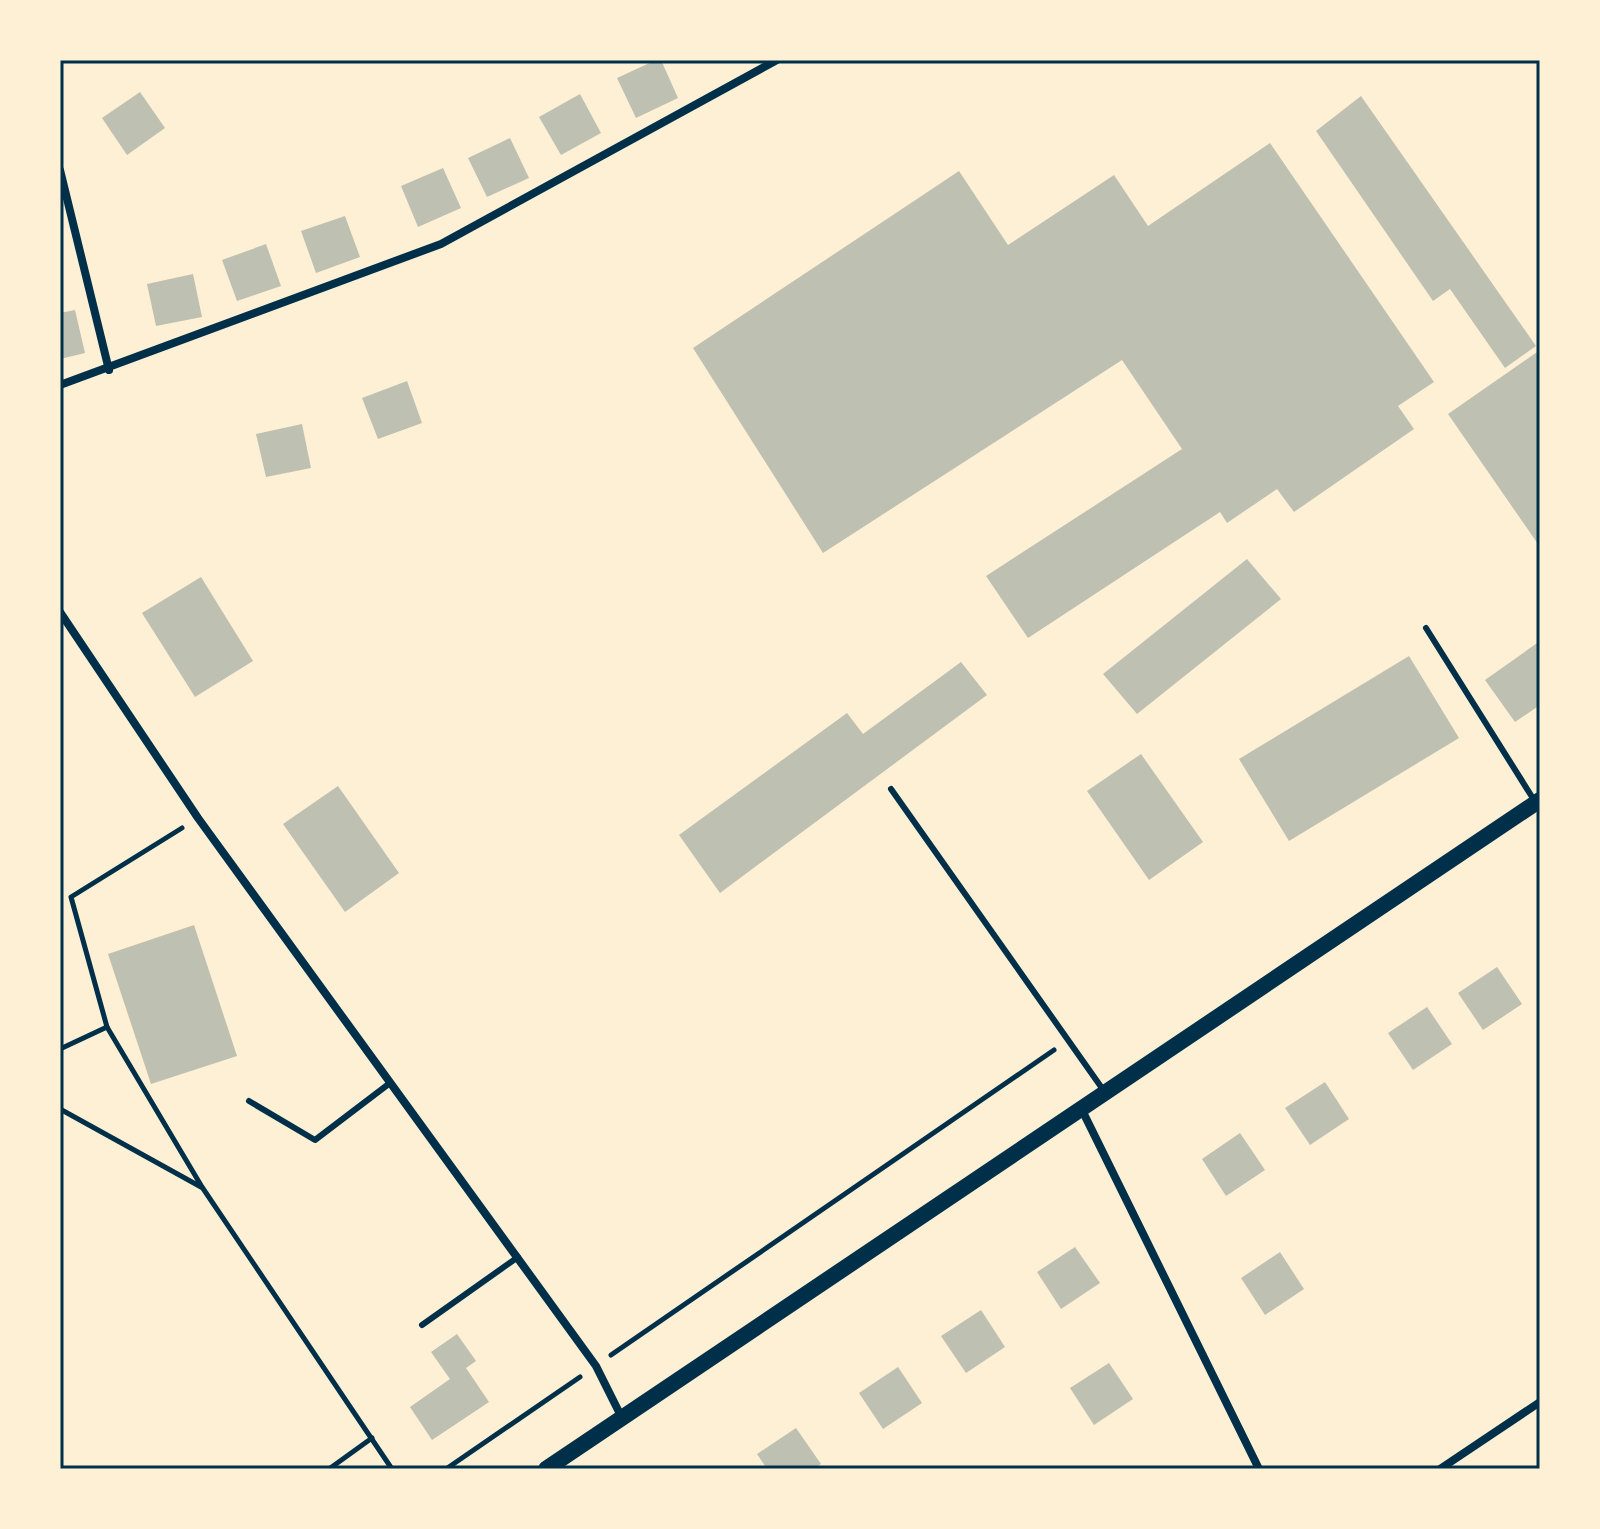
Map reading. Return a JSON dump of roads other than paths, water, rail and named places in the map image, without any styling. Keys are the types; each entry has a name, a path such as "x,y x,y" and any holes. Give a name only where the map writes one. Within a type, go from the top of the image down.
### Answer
{"main road":[{"path":"546,1469 1080,1107 1538,802"}],"street":[{"path":"60,385 109,370 441,244 777,60"},
{"path":"60,170 109,370"},
{"path":"60,612 198,818 596,1366 621,1416"},
{"path":"1080,1107 1259,1469"},
{"path":"1440,1469 1540,1402"}],"lane":[{"path":"1426,628 1538,802"},
{"path":"891,789 1104,1091"},
{"path":"249,1101 315,1140 390,1083"},
{"path":"422,1325 518,1257"}]}
